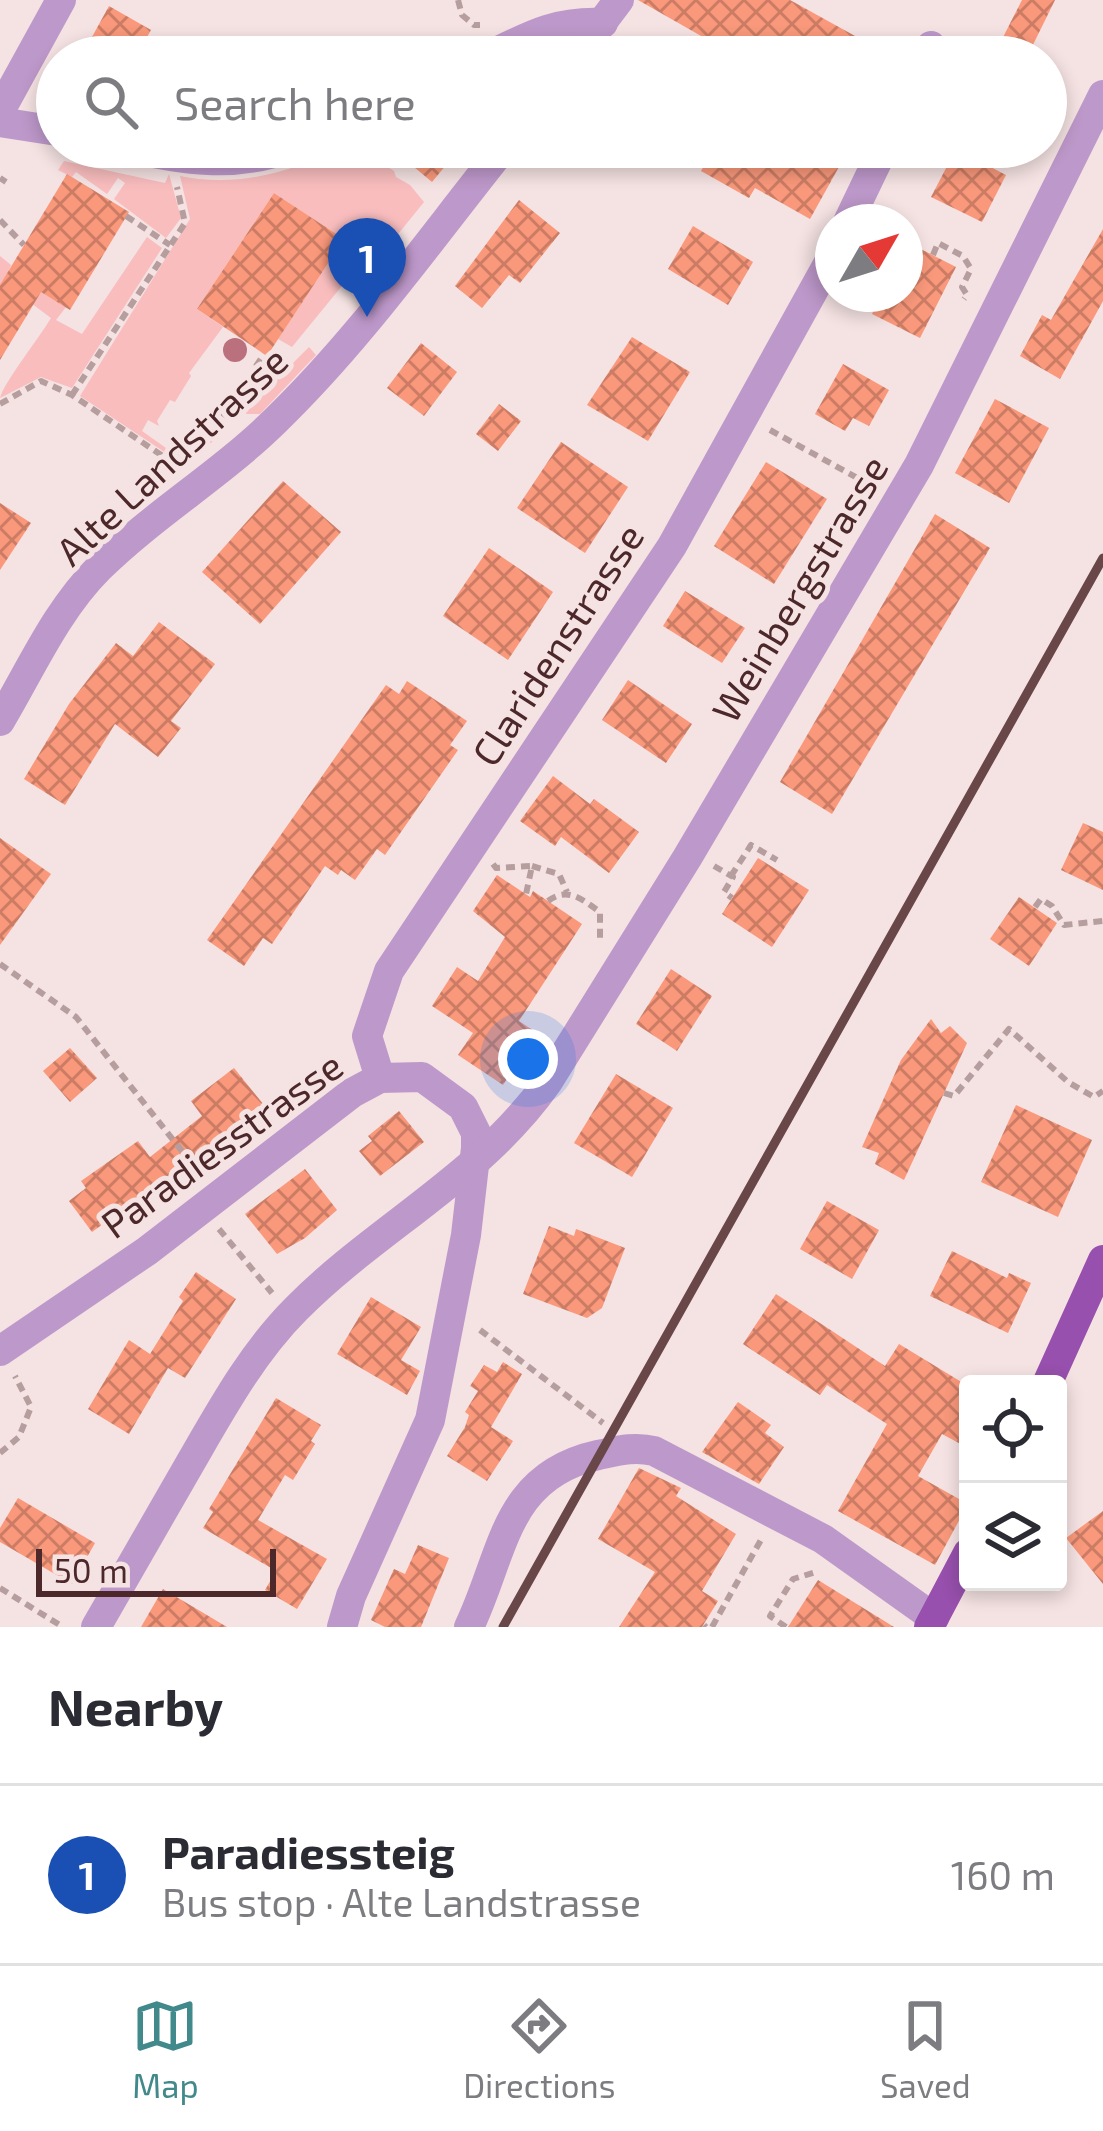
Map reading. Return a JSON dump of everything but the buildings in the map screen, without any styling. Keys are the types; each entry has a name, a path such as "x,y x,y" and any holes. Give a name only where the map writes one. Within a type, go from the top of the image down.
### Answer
{"main road":[{"path":"1051,1375 1103,1261"},
{"path":"932,1623 959,1570"}],"street":[{"path":"42,36 62,0"},
{"path":"530,36 611,12"},
{"path":"592,36 611,12"},
{"path":"0,111 36,47"},
{"name":"Weinbergstrasse","path":"1067,167 1103,94"},
{"path":"0,122 36,128"},
{"name":"Alte Landstrasse","path":"0,721 41,645 85,583 143,528 274,422 318,376 487,168"},
{"path":"857,204 874,168"},
{"name":"Weinbergstrasse","path":"96,1627 214,1422 291,1313 473,1165 532,1104 691,851 898,501 1067,168"},
{"name":"Claridenstrasse","path":"380,1078 367,1036 389,971 672,546 815,288"},
{"name":"Paradiesstrasse","path":"3,1357 352,1093 380,1078 422,1077 463,1108"},
{"path":"463,1108 492,1117 532,1104"},
{"path":"342,1627 351,1596 430,1420 466,1234 476,1133 463,1108"},
{"path":"469,1627 509,1518 538,1484 582,1458 628,1448 654,1451 844,1553 932,1623"}],"path":[{"path":"72,395 184,223 173,168"},
{"path":"126,216 170,244"},
{"path":"0,220 24,245"},
{"path":"933,255 938,243 963,256 971,268 962,287 967,295 956,315 987,330"},
{"path":"223,417 264,354"},
{"path":"0,404 41,381 72,395 202,482"},
{"path":"746,416 898,501"},
{"path":"731,876 751,845 777,860"},
{"path":"496,868 532,866 559,874 567,894"},
{"path":"526,894 532,866"},
{"path":"548,902 567,894 594,908"},
{"path":"1035,907 1041,898 1064,925 1103,921"},
{"path":"0,964 76,1016 200,1174"},
{"path":"944,1093 954,1096 1009,1029 1068,1082 1094,1096 1103,1091"},
{"path":"225,1237 267,1288"},
{"path":"476,1326 599,1421"},
{"path":"0,1453 20,1437 31,1407 3,1357"},
{"path":"707,1626 776,1514"},
{"path":"787,1627 770,1616 793,1579 813,1575 844,1553"},
{"path":"0,1588 63,1627"}],"shaded area":[{"path":"96,168 165,183 169,174 181,218 166,238 114,199 125,183 118,178 107,194 76,172 72,177 58,170"},
{"path":"289,168 389,168 424,202 386,249 380,245 368,254 292,347 278,339 344,239 274,193 197,309 223,327 189,373 175,402 170,400 157,421 159,426 148,420 142,431 166,448 179,450 184,444 190,447 206,424 217,438 184,465 80,396 190,219 180,176 222,180"},
{"path":"147,237 162,248 72,388 41,377 0,398 51,318 31,303 0,294 0,256 11,265 8,272 66,307 56,320 82,334"},
{"path":"309,347 316,355 260,414 247,414 236,407 274,350 291,362 288,368"}],"railway":[{"path":"503,1627 1103,558"}],"place":[{"name":"Paradiessteig","path":"367,317"}]}
